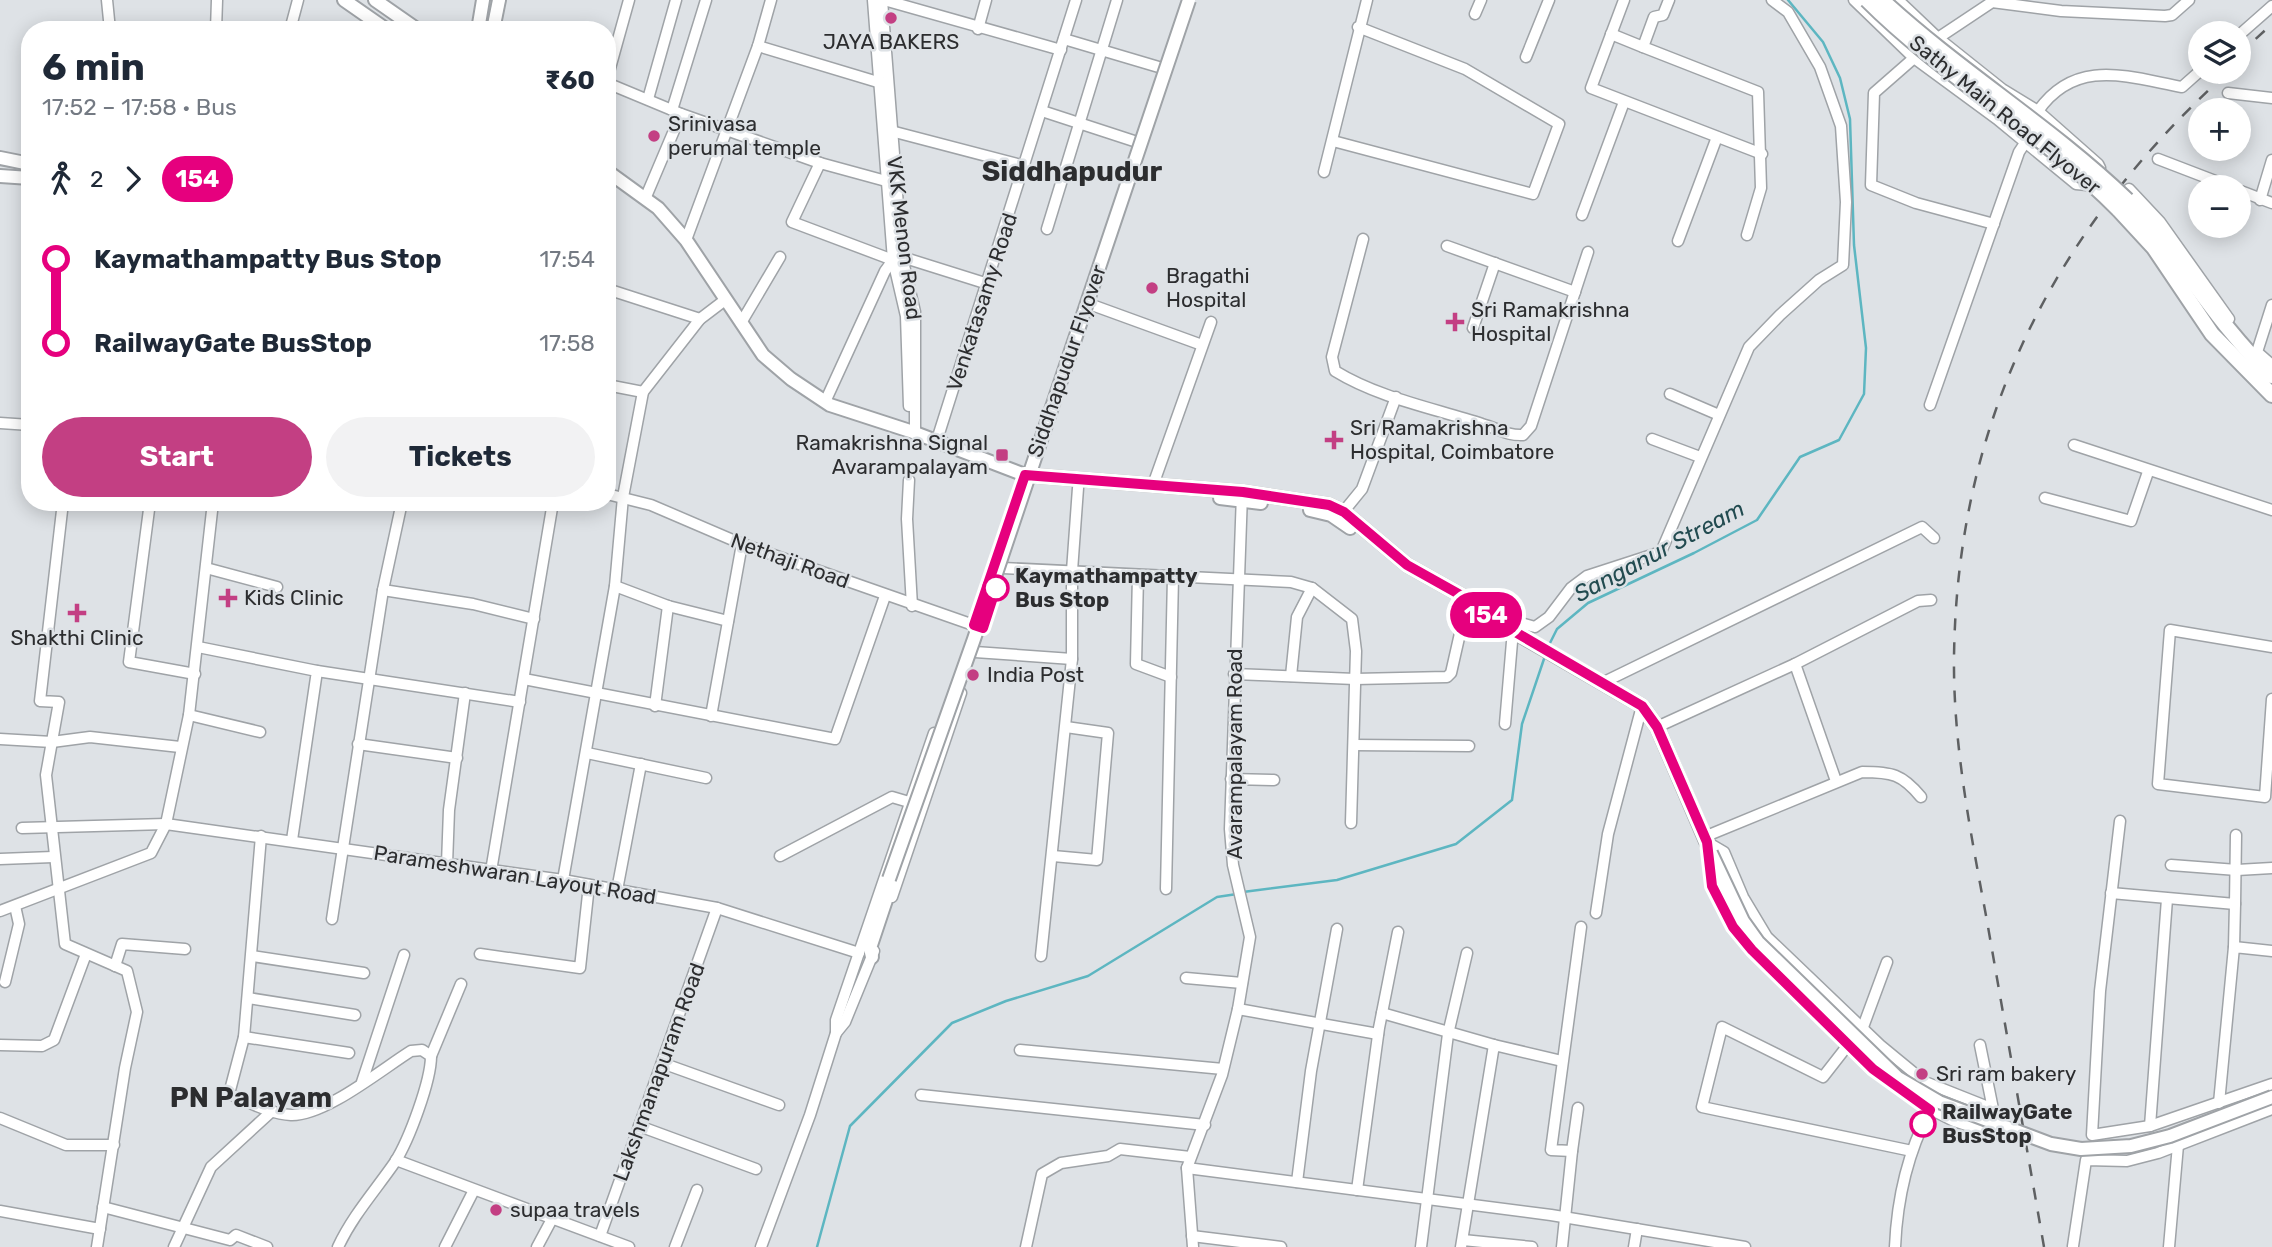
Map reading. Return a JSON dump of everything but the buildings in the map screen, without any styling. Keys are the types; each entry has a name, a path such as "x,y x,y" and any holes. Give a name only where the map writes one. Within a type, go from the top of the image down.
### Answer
{"highway":[{"name":"Sathy Main Road Flyover","path":"1867,0 1943,66 2076,167 2138,229 2187,294 2212,334 2272,395"},
{"name":"Sathy Main Road Flyover","path":"1882,0 1940,50 2092,167 2151,226 2229,331 2272,376"}],"main road":[{"path":"344,0 374,21"},
{"path":"375,0 405,21"},
{"path":"480,21 483,0"},
{"path":"495,21 499,0"},
{"path":"1030,479 1137,142 1189,0"},
{"path":"1030,479 1092,305 1189,0"},
{"name":"Siddhapudur Flyover","path":"872,957 870,948 889,879 974,639 1189,0"},
{"path":"0,158 21,162"},
{"path":"0,176 21,177"},
{"path":"616,178 658,208 686,240 763,355 791,379 825,402 913,432 1030,479 1078,488 1242,497"},
{"path":"1030,479 1153,485 1242,497 1341,515 1400,560 1473,602 1481,612"},
{"path":"1341,515 1404,572 1466,607 1481,612 1642,706 1657,727 1743,921 1758,942 1874,1058 1898,1078 1939,1102 2051,1144 2081,1149 2131,1146 2170,1136 2272,1097"},
{"name":"Siddhapudur Flyover","path":"865,931 879,911"}],"street":[{"path":"107,0 109,21"},
{"path":"216,21 217,0"},
{"path":"292,21 298,0"},
{"path":"616,48 629,0"},
{"path":"648,99 677,0"},
{"path":"645,199 677,112 706,0"},
{"path":"686,240 758,46 771,0"},
{"name":"VKK Menon Road","path":"873,0 882,83 891,131 898,259"},
{"path":"883,0 978,29 1061,50"},
{"name":"VKK Menon Road","path":"883,0 882,83 886,181 906,316 913,432"},
{"path":"978,29 986,0"},
{"name":"Venkatasamy Road","path":"936,443 1076,0"},
{"path":"1046,229 1081,125 1101,49 1118,0"},
{"path":"1324,172 1358,27 1367,0"},
{"path":"1475,15 1481,0"},
{"path":"1526,57 1549,0"},
{"path":"1624,0 1591,88 1762,154"},
{"path":"1643,47 1654,17 1663,15 1669,0"},
{"path":"1505,724 1512,630 1517,622 1535,627 1549,617 1572,588 1587,576 1661,552 1749,347 1759,334 1819,280 1843,265 1845,260 1845,154 1841,126 1820,67 1788,12 1772,0"},
{"path":"1854,0 1914,58 2076,184 2087,185 2100,169 2038,111 2002,89 1938,38 1898,0"},
{"path":"1878,24 1889,0"},
{"path":"2061,11 2062,0"},
{"path":"1938,38 1992,1 2061,11 2165,16 2172,15 2189,0"},
{"path":"2251,25 2272,6"},
{"path":"1333,141 1532,194 1559,124 1465,69 1358,27"},
{"path":"1611,34 1758,92 1761,188 1747,235"},
{"path":"1064,39 1162,68"},
{"path":"758,46 882,83"},
{"path":"1914,58 1874,93 1871,185 1916,203 1994,224"},
{"path":"2038,111 2046,100 2079,77 2100,73 2114,74 2182,87 2188,82"},
{"path":"616,85 726,132 820,163 886,181"},
{"path":"2228,93 2272,98"},
{"path":"1582,215 1624,102"},
{"path":"1042,111 1137,142"},
{"path":"891,131 1025,166"},
{"path":"1678,241 1717,137"},
{"path":"1930,405 2019,152 2025,143"},
{"path":"2158,159 2200,175"},
{"path":"2260,200 2272,160"},
{"path":"820,163 792,222 898,259 988,285"},
{"path":"2129,189 2160,222 2233,324 2272,365"},
{"path":"2251,196 2272,203"},
{"path":"1363,239 1332,357 1335,370 1396,397 1486,425 1510,436 1523,435 1531,426 1588,252"},
{"path":"1447,246 1575,292"},
{"path":"741,323 780,257"},
{"path":"825,402 885,271 898,259"},
{"path":"1474,328 1495,262"},
{"path":"616,292 700,319"},
{"path":"563,880 615,586 623,497 643,392 700,319 725,300"},
{"path":"1092,305 1202,345"},
{"path":"2257,352 2272,305"},
{"path":"1153,485 1211,322"},
{"path":"616,387 643,392"},
{"path":"1671,394 1719,415"},
{"path":"1341,515 1362,489 1396,397"},
{"path":"0,423 21,424"},
{"path":"1652,439 1700,457"},
{"path":"2074,445 2148,472 2208,487 2272,510"},
{"path":"2045,498 2131,521 2148,472"},
{"path":"761,1247 810,1115 836,1033 836,1020 909,802 1003,568 1030,479"},
{"path":"836,1033 845,1022 872,957 1030,479"},
{"path":"909,480 907,519 912,606"},
{"path":"1041,956 1054,856 1072,659 1072,571 1078,488"},
{"name":"Nethaji Road","path":"616,496 651,505 743,544 912,606 979,627"},
{"name":"Avarampalayam Road","path":"1192,1242 1188,1162 1205,1125 1223,1069 1238,1009 1250,937 1233,865 1231,779 1242,497"},
{"path":"62,511 40,701 60,702 46,775 53,858 65,944 127,971 137,1013 97,1247"},
{"path":"149,511 129,662 195,674"},
{"path":"0,911 151,853 166,824 180,747 190,715 212,511"},
{"path":"332,919 383,590 400,511"},
{"path":"491,871 552,511"},
{"path":"1604,682 1922,527 1934,538"},
{"path":"711,716 743,544"},
{"path":"206,568 277,587"},
{"path":"1003,568 1291,582 1312,589 1352,620 1355,679 1351,823"},
{"path":"1138,575 1136,664 1171,677"},
{"path":"1166,889 1173,577"},
{"path":"615,586 668,606 728,621"},
{"path":"1291,676 1297,617 1312,589"},
{"path":"383,590 473,604 534,619"},
{"path":"524,679 655,706 835,738 885,596"},
{"path":"1657,727 1795,664 1918,601 1931,600"},
{"path":"655,706 668,606"},
{"path":"1234,674 1425,680 1447,677 1451,673 1466,607"},
{"path":"2272,647 2170,630 2158,784 2265,797 2272,699"},
{"path":"198,647 317,671 520,702"},
{"path":"975,652 1072,659"},
{"path":"1795,664 1836,781"},
{"path":"292,840 317,671"},
{"path":"447,864 449,810 465,693"},
{"path":"1596,913 1608,834 1642,706"},
{"path":"190,715 260,732"},
{"path":"1054,856 1097,860 1108,733 1066,727"},
{"path":"0,739 52,742 90,737 180,747"},
{"path":"358,744 457,758"},
{"path":"1354,746 1469,746"},
{"path":"587,753 706,778"},
{"path":"617,890 641,764"},
{"path":"1707,844 1836,781 1862,772 1882,772 1906,779 1921,797"},
{"path":"1231,779 1274,780"},
{"path":"780,856 892,797 909,802"},
{"path":"2120,821 2100,990 2092,1135 2150,1126 2272,1084"},
{"name":"Parameshwaran Layout Road","path":"22,828 166,824 563,880 718,908 859,953"},
{"path":"2219,1103 2234,947 2236,835"},
{"path":"261,836 244,1037 229,1094 272,1111 292,1115 314,1112 411,1051 422,1050 431,1056"},
{"path":"1707,844 1724,852 1742,897 1767,937 1863,1027 1925,1082 1993,1109 1980,1045"},
{"path":"1707,844 1712,886 1733,927 1752,950 1873,1069 1930,1110 2003,1137"},
{"path":"0,859 53,858"},
{"path":"2171,865 2237,870 2272,868"},
{"path":"480,954 580,968 589,885"},
{"path":"2111,893 2235,904"},
{"path":"2150,1126 2167,899"},
{"path":"5,982 19,924 15,906"},
{"name":"Lakshmanapuram Road","path":"600,1236 718,908"},
{"path":"1572,1151 1551,1150 1581,926"},
{"path":"1297,1182 1319,1024 1337,929"},
{"path":"1357,1190 1378,1034 1398,932"},
{"path":"116,966 122,944 185,949"},
{"path":"2234,947 2272,951"},
{"path":"1421,1247 1448,1034 1467,953"},
{"path":"0,1045 42,1046 54,1040 86,954"},
{"path":"362,1082 404,955"},
{"path":"252,956 364,973"},
{"path":"1863,1027 1888,962"},
{"path":"1186,978 1242,983"},
{"path":"338,1247 352,1218 396,1160 431,1074 431,1056 461,985"},
{"path":"248,998 355,1015"},
{"path":"1238,1009 1378,1034"},
{"path":"1382,1013 1448,1034 1562,1061"},
{"path":"1848,1045 1824,1077 1722,1027 1702,1107 1912,1150"},
{"path":"244,1037 349,1053"},
{"path":"1494,1045 1466,1204 1462,1243 1532,1247"},
{"path":"1020,1050 1223,1069"},
{"path":"662,1063 779,1105"},
{"path":"920,1095 1205,1125"},
{"path":"1562,1247 1578,1108"},
{"path":"1895,1247 1896,1223 1912,1150 1930,1110"},
{"path":"2073,1246 2086,1160 2127,1161 2272,1110"},
{"path":"174,1247 211,1167 272,1111"},
{"path":"0,1118 66,1145 114,1145"},
{"path":"639,1126 756,1169"},
{"path":"2169,1247 2178,1145"},
{"path":"1026,1247 1042,1174 1061,1163 1108,1156 1120,1149 1297,1182 1566,1218 1745,1247"},
{"path":"396,1160 629,1247"},
{"path":"445,1247 474,1189"},
{"path":"675,1247 697,1190"},
{"path":"103,1207 181,1230 230,1240 236,1235 267,1247"},
{"path":"0,1211 100,1229"},
{"path":"537,1247 552,1219"},
{"path":"1634,1247 1637,1229"},
{"path":"1192,1242 1281,1247"}],"waterway":[{"name":"Sanganur Stream","path":"1548,647 1557,629 1588,603 1757,520 1800,457 1839,440 1864,394 1866,348 1854,245 1850,119 1840,78 1823,42 1788,0"},
{"name":"Sanganur Stream","path":"1243,892 1337,880 1456,844 1512,800 1522,724 1546,653"},
{"name":"Sanganur Stream","path":"817,1247 850,1126 952,1023 1006,1001 1088,976 1217,897 1237,894"}],"railway":[{"path":"2251,43 2272,24"},
{"path":"2044,1247 1969,823 1960,757 1954,690 1959,570 1974,487 1996,409 2027,334 2066,264 2112,197 2166,133 2216,84"}],"bus line":[{"name":"154","path":"996,588 983,628 974,625 1025,475 1243,492 1329,505 1344,512 1420,573 1473,602 1481,612 1642,706 1657,727 1707,842 1706,856 1712,886 1733,927 1752,950 1873,1069 1930,1110 1923,1124"}],"place":[{"name":"JAYA BAKERS","path":"891,18"},
{"name":"Srinivasa perumal temple","path":"654,136"},
{"name":"Bragathi Hospital","path":"1152,288"},
{"name":"Sri Ramakrishna Hospital","path":"1455,322"},
{"name":"Sri Ramakrishna Hospital, Coimbatore","path":"1334,440"},
{"name":"Ramakrishna Signal Avarampalayam","path":"1002,455"},
{"name":"Kaymathampatty Bus Stop","path":"996,588"},
{"name":"Kids Clinic","path":"228,598"},
{"name":"Shakthi Clinic","path":"77,613"},
{"name":"India Post","path":"973,675"},
{"name":"Sri ram bakery","path":"1922,1074"},
{"name":"RailwayGate BusStop","path":"1923,1124"},
{"name":"supaa travels","path":"496,1210"}],"district":[{"name":"Siddhapudur","path":"1072,171"},
{"name":"PN Palayam","path":"251,1097"}]}
